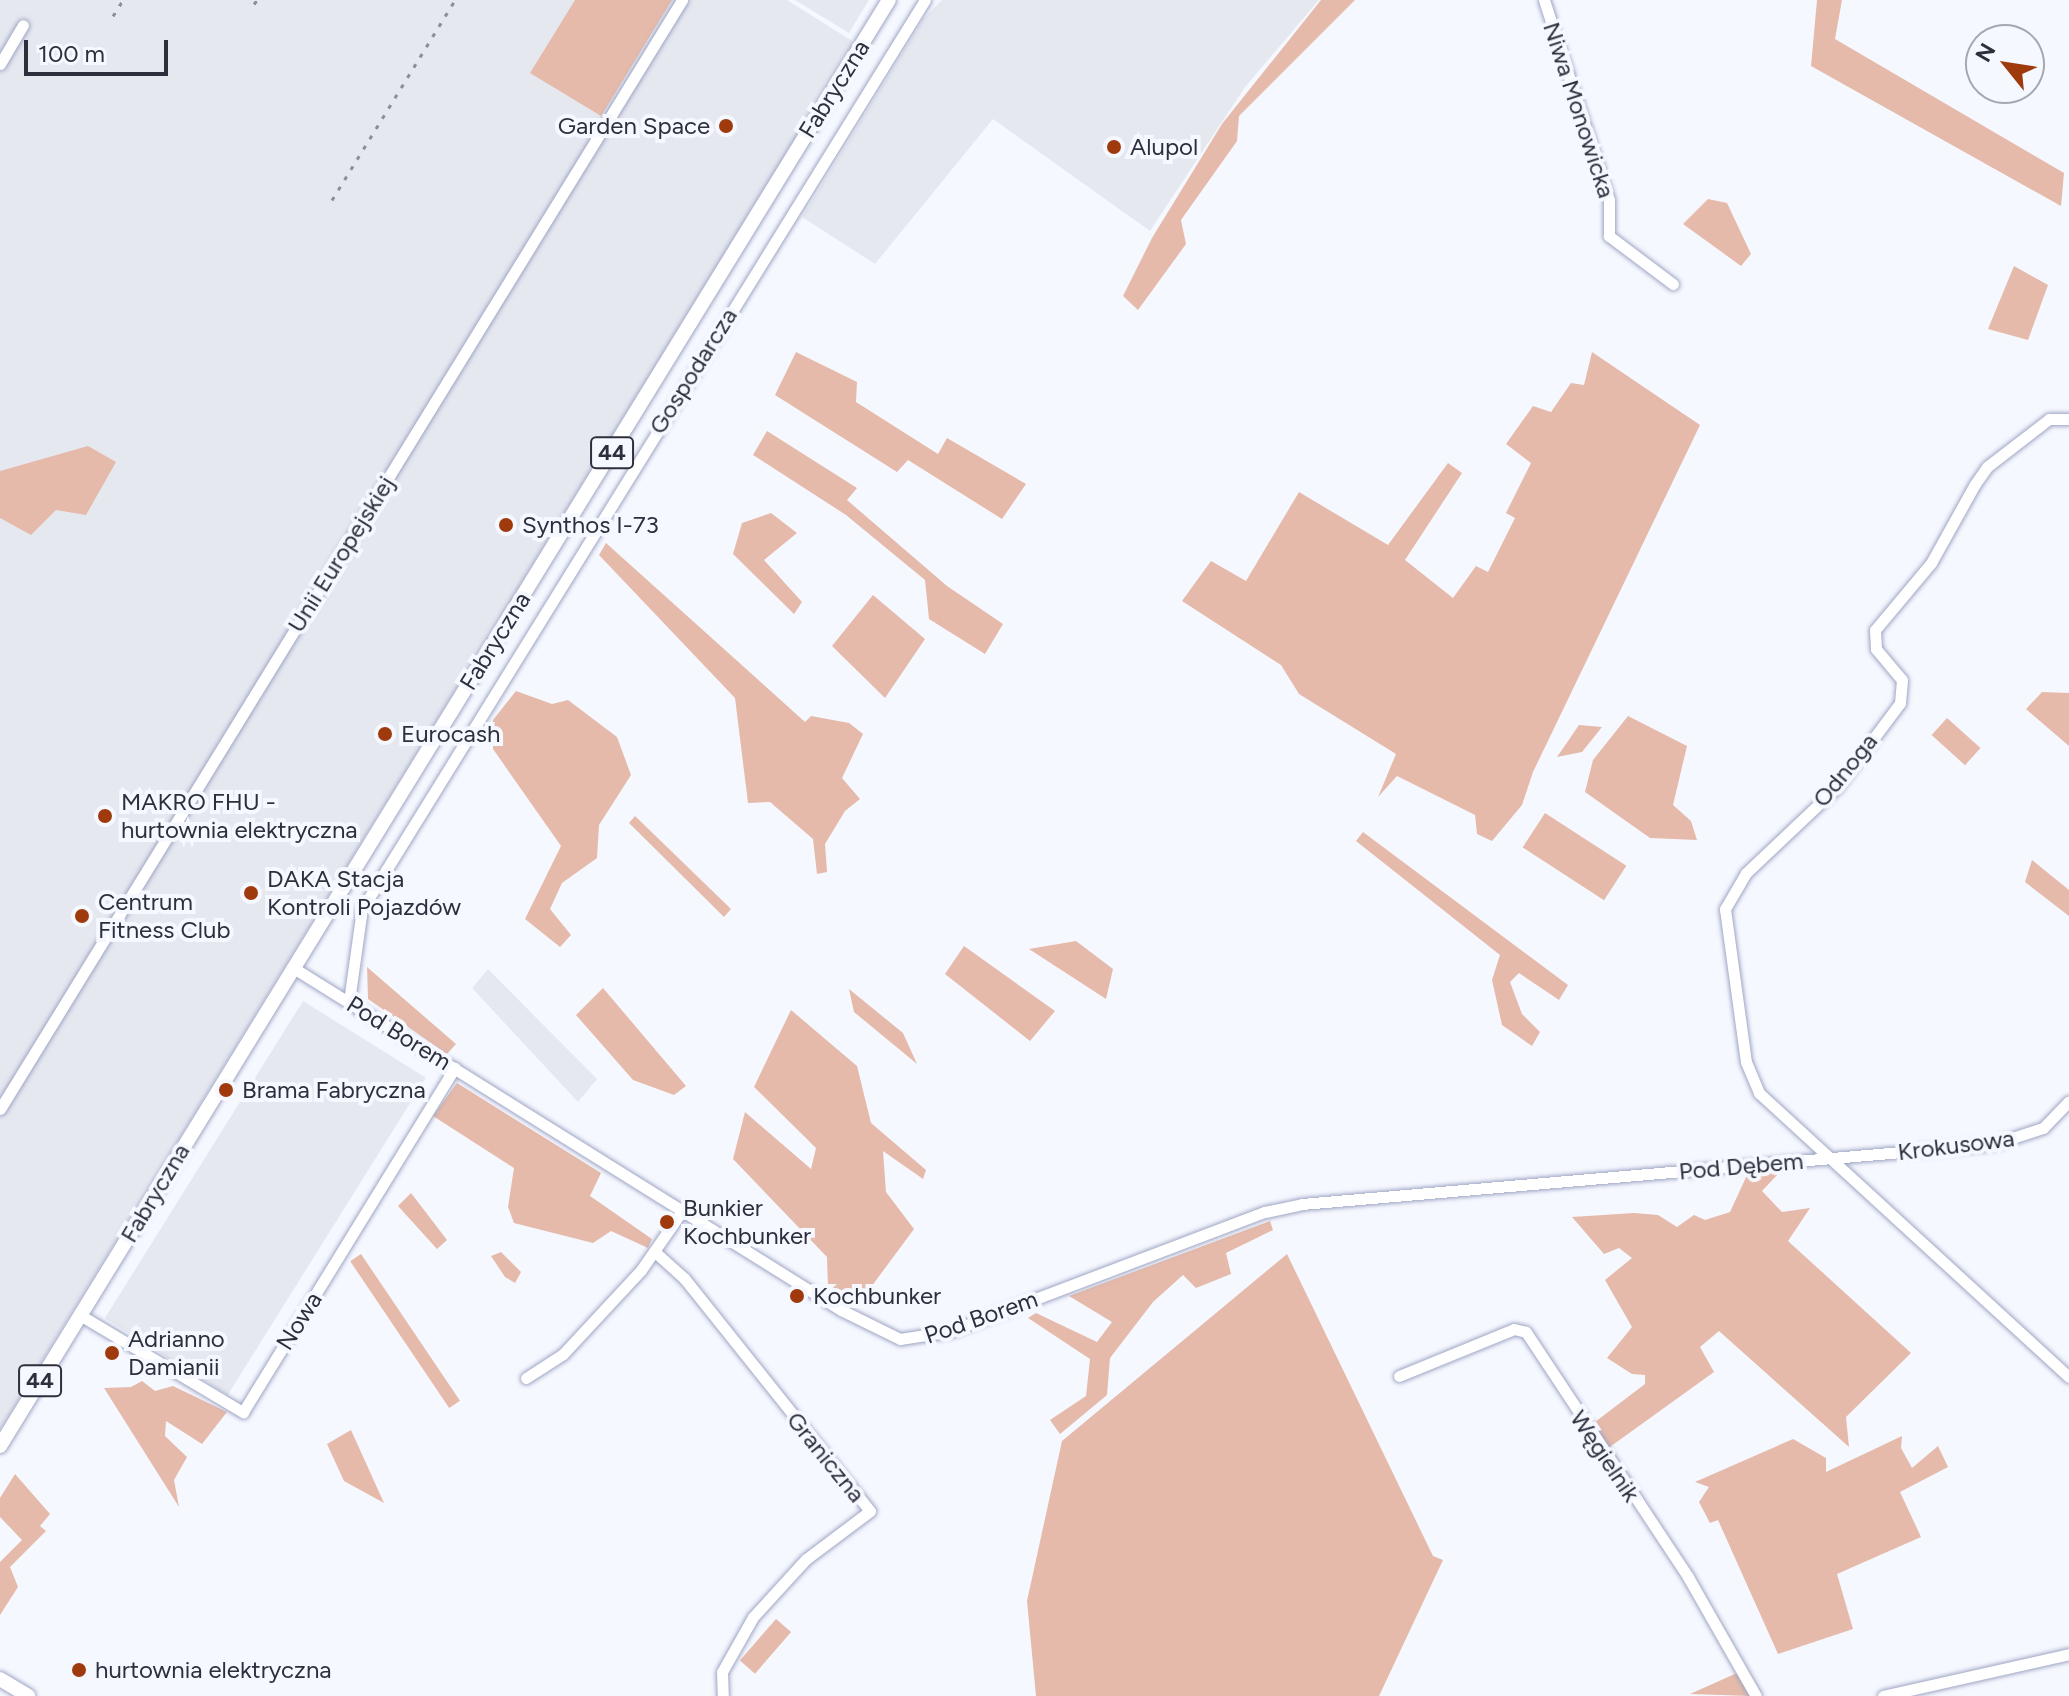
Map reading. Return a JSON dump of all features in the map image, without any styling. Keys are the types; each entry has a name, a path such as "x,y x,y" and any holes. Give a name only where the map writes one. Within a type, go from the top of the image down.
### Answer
{"main road":[{"name":"Fabryczna","path":"0,1446 889,0"},
{"path":"0,1679 25,1695"}],"street":[{"name":"Unii Europejskiej","path":"0,1109 682,0"},
{"name":"Gospodarcza","path":"349,1001 362,909 925,0"},
{"name":"Niwa Monowicka","path":"1544,0 1609,200 1609,236 1673,284"},
{"path":"0,64 23,25"},
{"name":"Odnoga","path":"1830,1158 1776,1112 1751,1078 1725,909 1746,873 1838,786 1900,703 1902,680 1876,649 1875,630 1926,570 1975,484 1987,467 2049,419 2069,419"},
{"name":"Pod Borem","path":"292,967 841,1310 900,1339 917,1339 951,1331 1265,1212 1328,1203"},
{"name":"Nowa","path":"80,1315 243,1412 455,1068"},
{"name":"Krokusowa","path":"1830,1158 2028,1136 2069,1101"},
{"name":"Pod Dębem","path":"1328,1203 1830,1158 2069,1377"},
{"path":"526,1378 563,1354 655,1252 682,1211"},
{"name":"Graniczna","path":"655,1252 684,1278 870,1511 806,1559 761,1607 727,1662 723,1696"},
{"name":"Węgielnik","path":"1399,1376 1514,1329 1526,1332 1688,1577 1756,1696"},
{"path":"1883,1696 2069,1654"}],"shaded area":[{"path":"0,0 787,0 854,42 0,1429"},
{"path":"575,0 672,0 601,116 530,73"},
{"path":"795,0 869,0 849,33"},
{"path":"942,0 1319,0 1245,87 1150,231 993,119 875,264 802,217 924,18"},
{"path":"1321,0 1355,0 1239,116 1237,141 1181,220 1186,244 1138,310 1123,296 1152,238 1222,124"},
{"path":"1817,0 1842,0 1835,39 2064,173 2061,206 1811,66"},
{"path":"1708,199 1727,203 1751,254 1741,266 1683,224"},
{"path":"2014,266 2048,285 2028,340 1988,329"},
{"path":"796,352 857,382 856,402 938,454 947,438 1026,484 1002,519 908,460 897,472 775,395"},
{"path":"1592,352 1700,425 1533,772 1522,805 1492,841 1477,834 1475,815 1397,776 1378,797 1396,754 1299,694 1281,665 1182,601 1211,561 1246,581 1299,492 1388,545 1448,463 1462,473 1405,560 1453,598 1476,566 1488,572 1515,518 1506,513 1531,463 1506,444 1533,406 1551,412 1571,383 1584,385"},
{"path":"767,431 857,488 847,500 947,586 1003,624 985,654 929,619 925,580 846,515 753,455"},
{"path":"88,446 116,462 86,515 56,510 31,535 0,518 0,471"},
{"path":"771,513 797,533 764,560 802,602 794,614 733,554 742,523"},
{"path":"606,543 805,722 811,716 849,723 863,734 842,778 860,799 845,811 825,844 827,872 817,874 813,839 770,802 748,803 735,698 599,555"},
{"path":"873,595 925,639 885,698 832,646"},
{"path":"516,691 552,704 568,700 617,737 631,775 599,825 597,858 562,883 550,909 571,935 560,947 525,919 561,846 493,749 493,720"},
{"path":"2042,692 2069,693 2069,746 2026,709"},
{"path":"1628,716 1687,746 1673,805 1691,821 1697,840 1650,838 1585,792 1593,760"},
{"path":"1947,718 1980,748 1965,765 1932,735"},
{"path":"1579,725 1602,727 1582,752 1557,757"},
{"path":"1545,813 1626,866 1604,900 1523,847"},
{"path":"635,816 731,909 724,917 629,823"},
{"path":"1363,832 1568,985 1559,1000 1519,973 1510,982 1522,1014 1540,1032 1532,1046 1502,1025 1492,980 1500,955 1356,841"},
{"path":"2032,860 2069,890 2069,916 2025,882"},
{"path":"1076,941 1113,969 1106,999 1029,949"},
{"path":"964,946 1055,1011 1030,1041 945,974"},
{"path":"367,967 456,1044 447,1054 368,999"},
{"path":"488,969 597,1079 578,1102 472,988"},
{"path":"603,988 686,1086 674,1095 633,1080 576,1015"},
{"path":"849,989 903,1033 917,1064 854,1012"},
{"path":"303,1001 426,1078 228,1395 105,1318"},
{"path":"791,1010 857,1066 871,1123 926,1170 923,1179 883,1151 886,1192 914,1229 857,1306 828,1288 827,1257 733,1159 745,1112 811,1169 816,1148 754,1087"},
{"path":"457,1083 601,1173 590,1196 652,1239 648,1248 611,1231 593,1243 514,1223 508,1207 514,1168 433,1116"},
{"path":"1761,1170 1779,1173 1762,1191 1782,1212 1810,1208 1788,1241 1911,1353 1846,1417 1849,1447 1719,1331 1700,1347 1714,1372 1607,1449 1591,1425 1645,1384 1645,1375 1632,1374 1607,1358 1632,1327 1605,1280 1632,1258 1619,1248 1604,1254 1572,1217 1634,1213 1658,1215 1677,1227 1694,1215 1705,1220 1730,1212 1748,1173"},
{"path":"411,1193 447,1240 437,1249 398,1206"},
{"path":"1270,1221 1273,1230 1226,1253 1231,1274 1196,1288 1183,1275 1153,1302 1110,1358 1107,1395 1060,1434 1050,1420 1086,1396 1090,1359 1028,1318 1036,1313 1097,1342 1112,1322 1069,1296"},
{"path":"501,1252 521,1272 515,1283 505,1277 491,1256"},
{"path":"361,1254 460,1401 449,1408 350,1261"},
{"path":"1287,1254 1433,1556 1443,1560 1379,1696 1036,1696 1027,1601 1062,1441"},
{"path":"142,1381 155,1391 173,1386 227,1412 202,1444 166,1421 165,1436 187,1457 174,1480 179,1507 104,1388 131,1387"},
{"path":"351,1430 384,1503 344,1481 327,1444"},
{"path":"1902,1436 1901,1448 1912,1468 1938,1446 1948,1467 1900,1492 1921,1537 1837,1574 1853,1629 1778,1654 1718,1520 1710,1523 1699,1502 1709,1487 1695,1482 1793,1439 1826,1458 1826,1472"},
{"path":"15,1474 50,1514 40,1526 46,1531 10,1567 18,1587 0,1615 0,1562 22,1540 0,1517 0,1498"},
{"path":"776,1619 791,1632 755,1674 740,1661"},
{"path":"1737,1673 1751,1696 1690,1694"}],"railway":[{"path":"113,16 123,0"},
{"path":"254,4 257,0"},
{"path":"332,200 455,0"}],"place":[{"name":"Garden Space","path":"726,126"},
{"name":"Alupol","path":"1114,147"},
{"name":"Synthos I-73","path":"506,525"},
{"name":"Eurocash","path":"385,734"},
{"name":"MAKRO FHU - hurtownia elektryczna","path":"105,816"},
{"name":"DAKA Stacja Kontroli Pojazdów","path":"251,893"},
{"name":"Centrum Fitness Club","path":"82,916"},
{"name":"Brama Fabryczna","path":"226,1090"},
{"name":"Bunkier Kochbunker","path":"667,1222"},
{"name":"Kochbunker","path":"797,1296"},
{"name":"Adrianno Damianii","path":"112,1353"},
{"name":"hurtownia elektryczna","path":"79,1670"}]}
